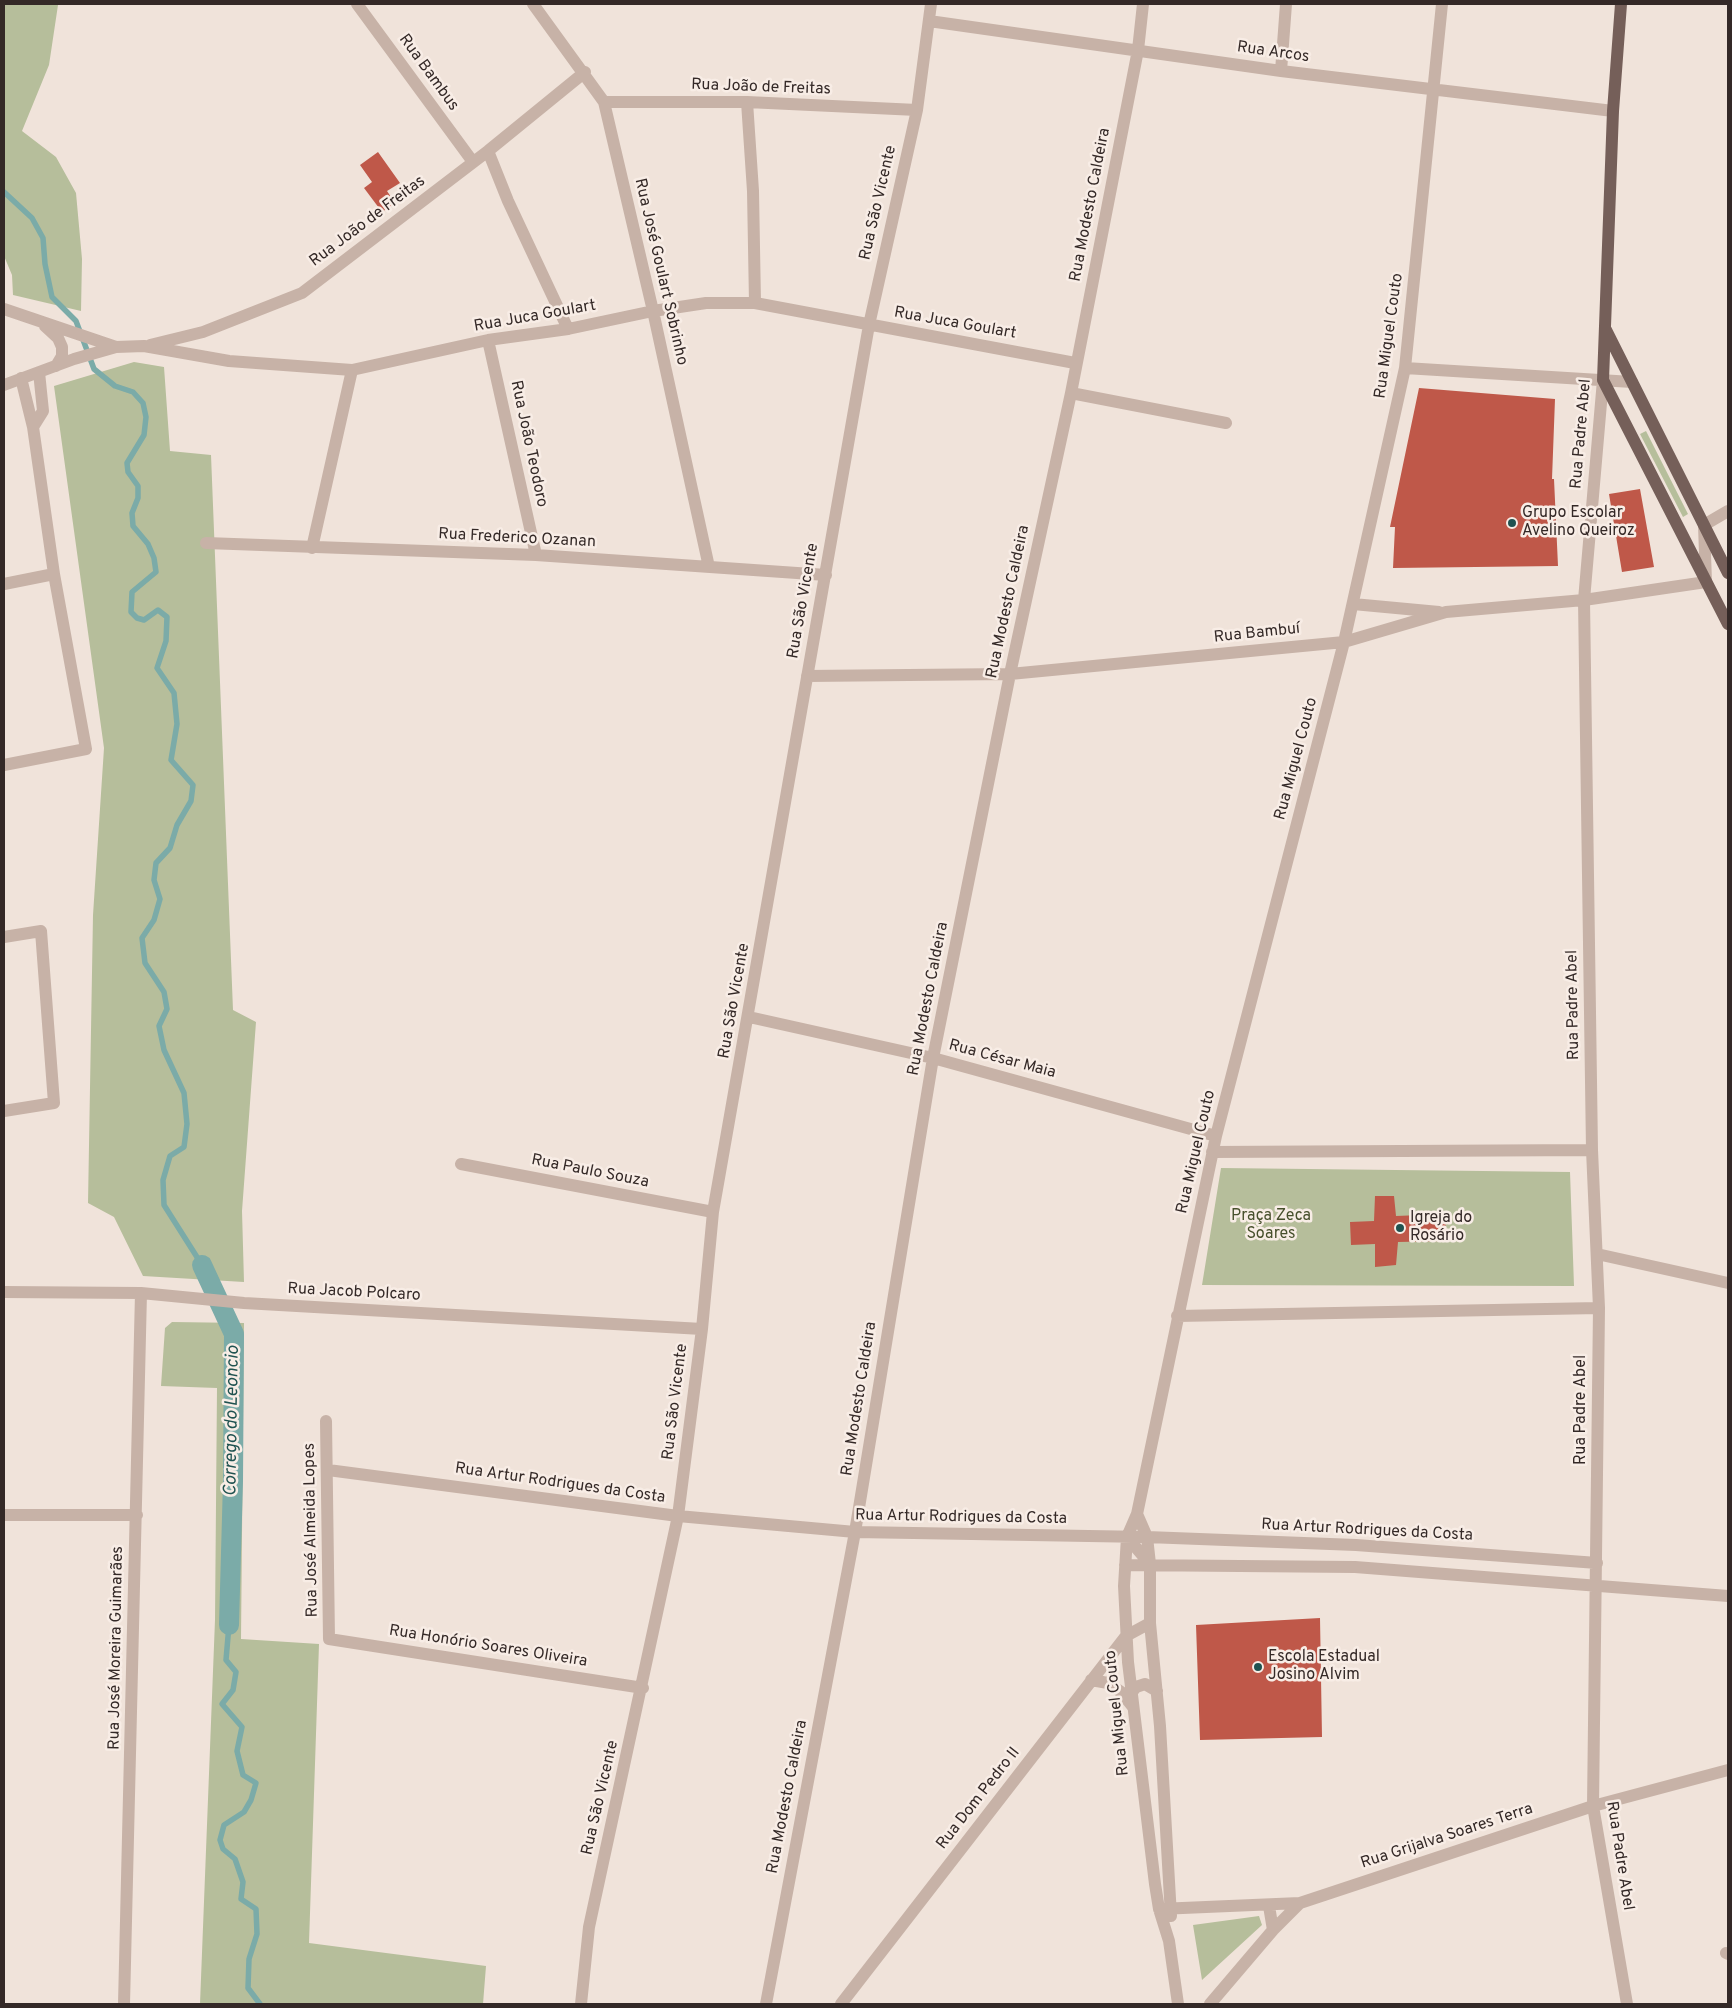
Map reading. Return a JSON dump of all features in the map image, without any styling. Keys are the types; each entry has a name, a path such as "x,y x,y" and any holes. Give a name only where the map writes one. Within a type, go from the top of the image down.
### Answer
{"main road":[{"name":"Rua Padre Abel","path":"1603,380 1613,111 1621,4"},
{"path":"1606,330 1728,574"},
{"path":"1603,380 1728,624"}],"street":[{"name":"Rua Bambus","path":"357,4 473,162"},
{"name":"Rua José Goulart Sobrinho","path":"533,4 585,72 604,102 653,312 709,567"},
{"name":"Rua São Vicente","path":"581,2004 589,1927 678,1516 702,1329 713,1212 749,1017 869,325 917,110 931,4"},
{"name":"Rua Modesto Caldeira","path":"766,2004 855,1532 933,1058 1010,674 1071,393 1138,50 1143,4"},
{"path":"1281,71 1286,4"},
{"name":"Rua Miguel Couto","path":"1165,1909 1133,1707 1126,1636 1125,1565 1127,1537 1137,1514 1212,1152 1344,642 1405,368 1442,4"},
{"name":"Rua Arcos","path":"929,21 1281,71 1434,91 1613,111"},
{"name":"Rua João de Freitas","path":"144,346 203,332 302,294 488,151 585,72"},
{"name":"Rua João de Freitas","path":"604,102 747,102 917,110"},
{"path":"747,102 753,191 755,303"},
{"path":"488,151 508,201 568,329"},
{"name":"Rua Juca Goulart","path":"4,310 116,347 144,346 229,362 352,370 488,340 568,329 706,303 755,303 1076,363"},
{"path":"40,322 58,338 62,347 62,356 56,366"},
{"name":"Rua João Teodoro","path":"488,340 536,555"},
{"path":"4,385 74,359 116,347"},
{"path":"1405,368 1632,382"},
{"path":"312,548 352,370"},
{"path":"33,427 43,411 39,372"},
{"path":"4,765 86,749 54,574 33,427 21,378"},
{"name":"Rua Padre Abel","path":"1603,380 1584,600 1592,1150 1599,1308 1597,1584 1592,1806 1627,2004"},
{"path":"1071,393 1226,423"},
{"path":"1706,582 1704,525 1728,511"},
{"name":"Rua Frederico Ozanan","path":"206,542 312,548 536,555 826,575"},
{"path":"4,584 54,574"},
{"name":"Rua Bambuí","path":"807,676 1010,674 1344,642 1446,612 1584,600 1706,582"},
{"path":"1353,604 1446,612"},
{"path":"4,937 41,931 54,1104 4,1111"},
{"name":"Rua César Maia","path":"749,1017 933,1058 1216,1136"},
{"path":"1212,1152 1592,1150"},
{"name":"Rua Paulo Souza","path":"461,1164 713,1212"},
{"path":"1597,1254 1728,1283"},
{"name":"Rua Jacob Polcaro","path":"4,1292 141,1293 244,1304 702,1329"},
{"name":"Rua José Moreira Guimarães","path":"124,2004 141,1293"},
{"path":"1177,1316 1599,1308"},
{"name":"Rua José Almeida Lopes","path":"326,1421 329,1639"},
{"name":"Rua Artur Rodrigues da Costa","path":"328,1470 678,1516 855,1532 1147,1537 1356,1545 1597,1563"},
{"path":"1137,1514 1147,1537 1150,1564 1150,1623 1157,1691 1165,1909 1178,2004"},
{"path":"4,1515 137,1516"},
{"path":"1127,1537 1150,1564"},
{"path":"1355,1567 1356,1545"},
{"path":"1125,1565 1355,1567 1597,1584 1728,1596"},
{"name":"Rua Dom Pedro II","path":"841,2004 1126,1636 1150,1623"},
{"name":"Rua Honório Soares Oliveira","path":"329,1639 642,1688"},
{"path":"1091,1680 1108,1683 1121,1692 1133,1707"},
{"path":"1132,1692 1136,1687 1145,1684 1157,1691"},
{"name":"Rua Grijalva Soares Terra","path":"1165,1909 1269,1906 1300,1903 1592,1806 1728,1770"},
{"path":"1210,2004 1273,1930 1300,1903"},
{"path":"1269,1906 1273,1930"}],"green space":[{"path":"4,4 58,5 49,65 22,131 56,157 76,193 82,259 81,311 13,295 12,275 4,256"},
{"path":"134,362 164,367 170,451 211,455 233,1010 256,1022 242,1211 244,1282 143,1276 114,1217 88,1203 93,915 104,748 54,386"},
{"path":"1646,431 1688,514 1683,517 1640,434"},
{"name":"Praça Zeca Soares","path":"1221,1168 1570,1172 1574,1286 1202,1285"},
{"path":"172,1322 244,1323 241,1639 319,1644 309,1943 486,1966 483,2004 200,2004 215,1620 217,1388 161,1386 165,1328"},
{"path":"1259,1916 1262,1925 1202,1980 1193,1925"}],"building":[{"path":"378,152 400,183 387,191 395,203 382,212 364,188 372,182 360,165"},
{"path":"1419,388 1555,399 1552,479 1554,479 1558,566 1393,568 1395,527 1390,527"},
{"path":"1640,489 1654,567 1622,572 1609,494"},
{"path":"1375,1196 1394,1196 1396,1216 1446,1214 1445,1241 1398,1242 1396,1265 1375,1267 1375,1244 1351,1245 1350,1222 1374,1221"},
{"path":"1320,1618 1322,1737 1200,1740 1196,1625"}],"waterway":[{"name":"Corrego do Leoncio","path":"4,192 32,218 43,238 45,264 52,297 76,321 94,369 115,386 133,392 143,403 146,417 144,435 127,463 128,472 138,486 138,498 132,513 133,526 148,544 154,558 156,572 132,592 131,612 137,618 144,620 158,610 167,617 166,641 157,668 174,693 177,724 171,760 193,785 191,801 177,825 170,848 156,863 154,880 160,899 154,920 142,938 145,963 164,992 167,1009 159,1026 164,1050 184,1093 187,1124 184,1147 170,1156 163,1180 164,1205 202,1265"},
{"name":"Corrego do Leoncio","path":"202,1265 234,1334 233,1481 229,1625"},
{"name":"Corrego do Leoncio","path":"229,1625 226,1660 236,1672 233,1690 222,1704 242,1727 237,1751 243,1775 256,1783 251,1800 244,1812 224,1825 220,1840 223,1849 235,1859 243,1882 241,1899 256,1909 257,1934 249,1959 248,1988 260,2004"}],"place":[{"name":"Grupo Escolar Avelino Queiroz","path":"1512,523"},
{"name":"Igreja do Rosário","path":"1400,1228"},
{"name":"Escola Estadual Josino Alvim","path":"1258,1667"}]}
